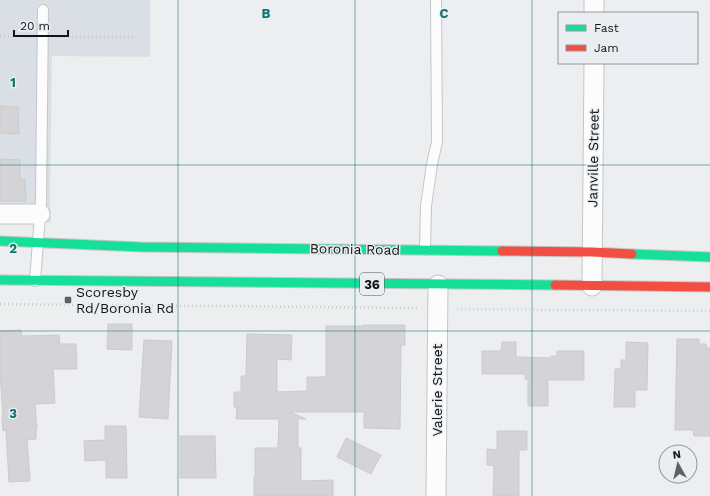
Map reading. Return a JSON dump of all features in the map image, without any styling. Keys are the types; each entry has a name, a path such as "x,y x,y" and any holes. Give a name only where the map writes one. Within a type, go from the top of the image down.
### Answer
{"main road":[{"name":"Boronia Road","path":"0,241 141,247 592,252 710,257"},
{"name":"36","path":"0,280 710,287"}],"street":[{"path":"594,0 594,12"},
{"name":"Janville Street","path":"592,286 594,64"},
{"path":"0,214 40,214"},
{"name":"Valerie Street","path":"436,496 438,285"}],"lane":[{"path":"424,250 426,206 432,164 437,142 436,0"},
{"path":"35,281 41,202 43,10"}],"path":[{"path":"0,36 136,37"},
{"path":"0,304 418,308"},
{"path":"450,308 710,310"}],"shaded area":[{"path":"0,0 150,0 150,57 52,56 51,223 0,221"}],"building":[{"path":"0,106 18,107 19,134 0,133"},
{"path":"0,159 20,160 20,179 25,179 26,201 0,201"},
{"path":"108,324 132,324 132,350 107,349"},
{"path":"405,325 405,345 401,345 400,429 364,428 364,412 290,412 306,419 298,419 298,448 301,448 301,481 333,480 333,496 254,496 255,448 278,448 279,419 236,419 237,407 234,407 234,392 241,392 241,376 246,376 247,334 292,335 291,360 277,359 277,392 307,391 307,377 326,377 326,326"},
{"path":"21,330 22,336 59,335 60,344 76,344 77,369 53,369 55,403 35,404 37,429 36,439 27,440 30,481 9,482 6,430 3,431 2,417 0,331"},
{"path":"677,339 699,339 699,344 706,344 707,348 710,348 710,436 694,436 693,430 675,430"},
{"path":"144,340 172,341 168,419 139,417"},
{"path":"502,342 516,342 516,357 551,358 551,356 557,356 557,351 584,351 584,380 548,380 548,406 528,406 528,379 525,379 525,374 482,374 482,351 501,351"},
{"path":"626,342 648,343 647,390 635,390 635,407 614,407 615,369 621,369 621,360 626,360"},
{"path":"105,426 126,426 127,478 106,478 106,460 85,461 84,441 105,440"},
{"path":"497,431 527,431 527,450 519,450 519,496 493,496 494,466 487,465 487,449 497,450"},
{"path":"180,436 215,436 216,478 180,478"},
{"path":"346,438 381,455 371,474 337,457"}],"traffic: fast":[{"path":"0,241 141,247 502,251"},
{"path":"632,254 710,257"},
{"path":"0,280 555,285"}],"traffic: jam":[{"path":"502,251 632,254"},
{"path":"555,285 710,287"}],"place":[{"name":"Scoresby Rd/Boronia Rd","path":"68,300"}]}
